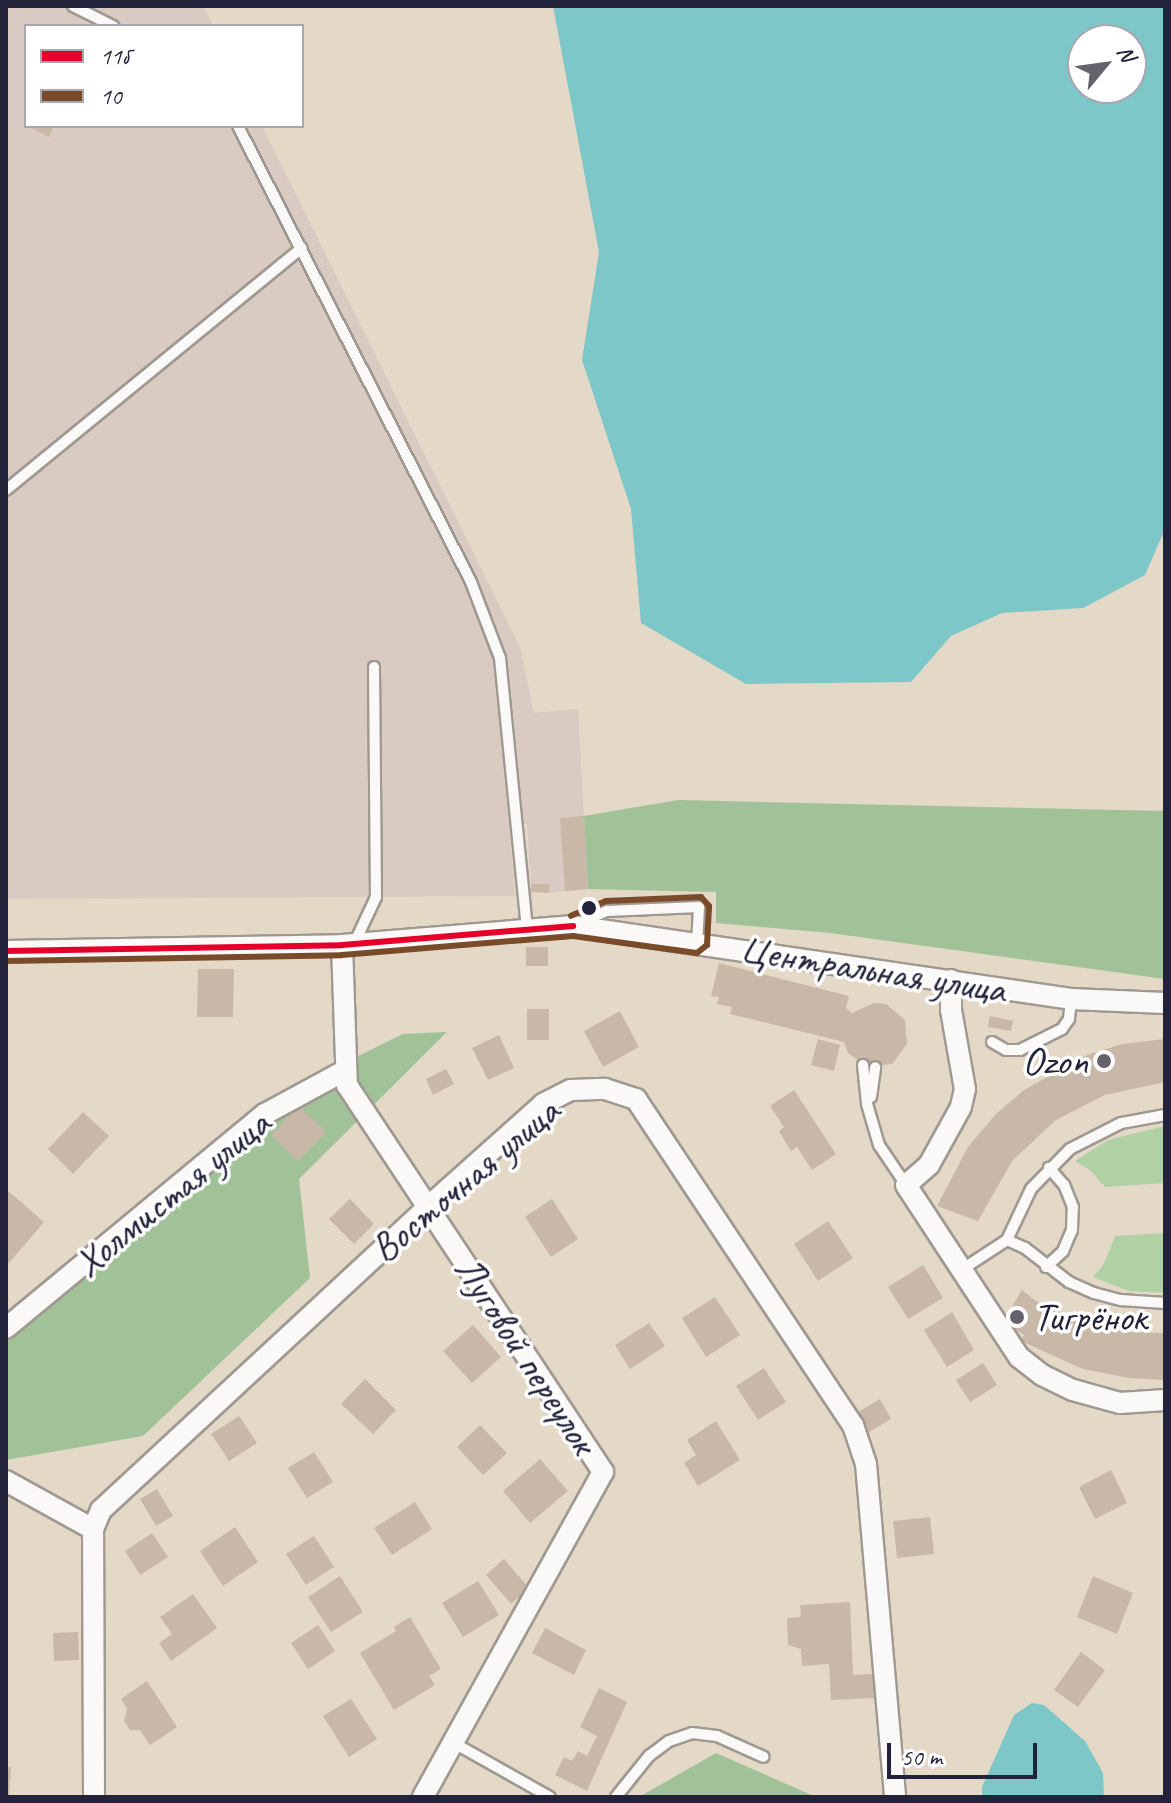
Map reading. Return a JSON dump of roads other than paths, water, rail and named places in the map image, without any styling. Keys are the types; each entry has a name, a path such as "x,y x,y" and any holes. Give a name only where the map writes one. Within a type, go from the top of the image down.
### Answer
{"street":[{"name":"Центральная улица","path":"6,951 348,944 527,927 573,926 1071,999 1165,1003"},
{"name":"Луговой переулок","path":"348,944 347,1085 603,1472 423,1797"},
{"path":"951,980 951,1010 965,1089 961,1107 929,1165 906,1185 1007,1341 1042,1375 1073,1390 1120,1403 1165,1400"},
{"name":"Холмистая улица","path":"6,1328 265,1114 346,1070"},
{"name":"Восточная улица","path":"93,1529 101,1510 543,1104 571,1090 605,1089 636,1099 853,1425 866,1464 895,1797"},
{"path":"6,1481 93,1529 94,1797"}],"lane":[{"path":"73,6 109,24"},
{"path":"239,128 471,582 500,658 527,927"},
{"path":"6,490 302,248"},
{"path":"348,944 376,897 374,667"},
{"path":"573,926 607,911 699,907 697,943"},
{"path":"992,1042 1006,1050 1020,1050 1062,1029 1069,1019 1071,999"},
{"path":"863,1065 872,1123 879,1145 906,1185"},
{"path":"872,1123 875,1067"},
{"path":"961,1270 1007,1240 1024,1201 1049,1168 1095,1134 1121,1123 1165,1115"},
{"path":"1046,1267 1063,1251 1072,1230 1073,1207 1064,1185 1049,1168"},
{"path":"1007,1240 1025,1248 1046,1267 1094,1293 1121,1300 1165,1303"},
{"path":"616,1797 649,1756 669,1741 692,1733 717,1736 764,1757"},
{"path":"454,1743 550,1797"}],"water":[{"path":"553,6 1165,6 1165,529 1145,575 1083,608 1002,613 951,636 911,682 746,684 641,623 631,509 582,360 599,252"},
{"path":"1032,1703 1044,1705 1085,1741 1103,1773 1104,1797 982,1797 982,1787 1014,1715"}],"place":[{"name":"Ozon","path":"1104,1061"},
{"name":"Тигрёнок","path":"1017,1317"}]}
